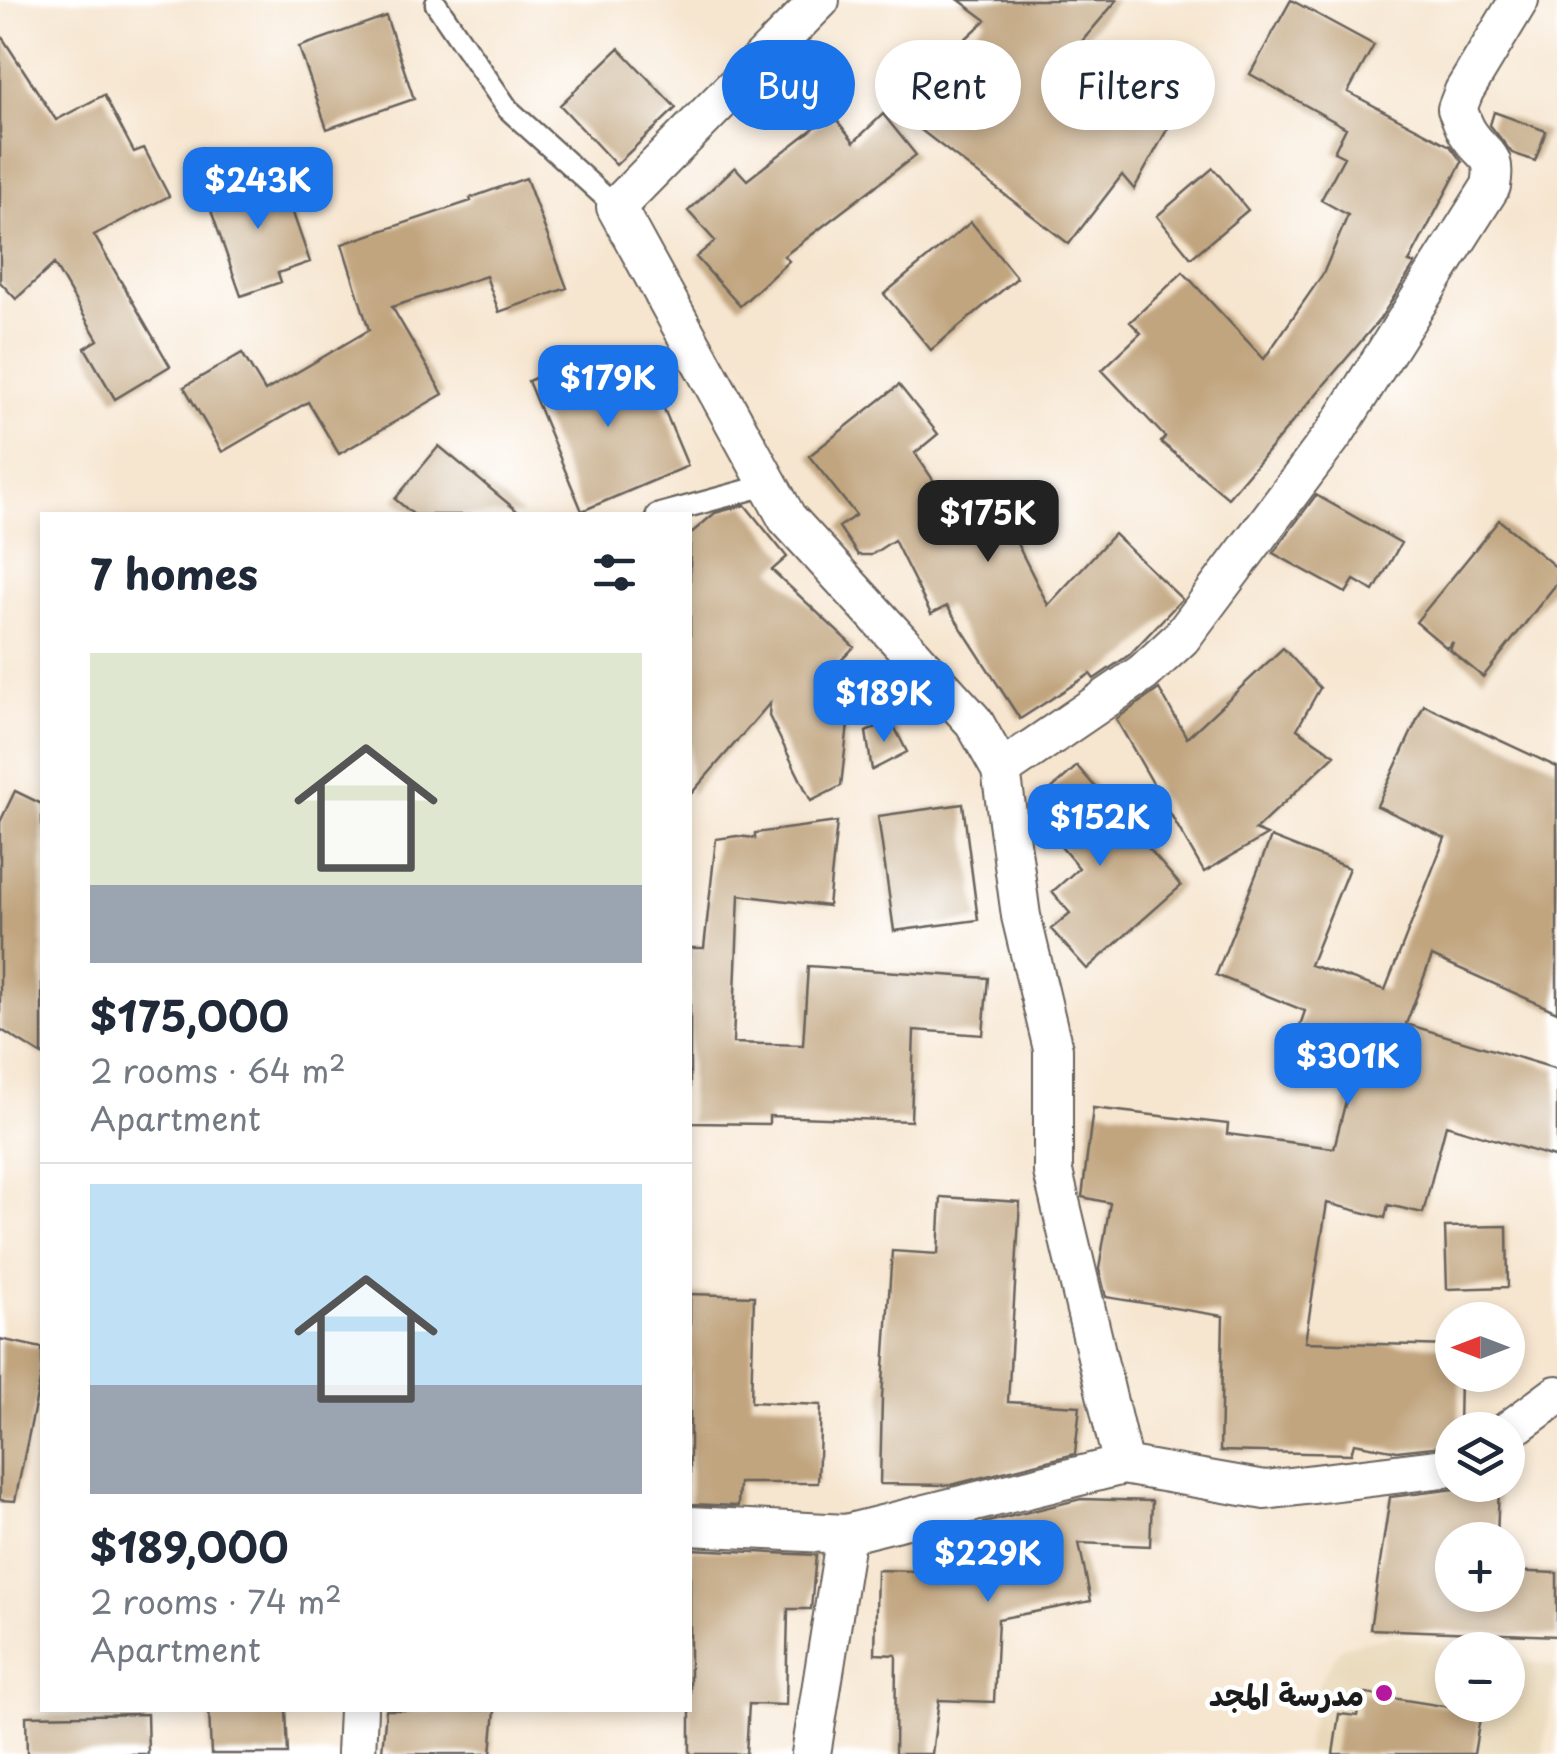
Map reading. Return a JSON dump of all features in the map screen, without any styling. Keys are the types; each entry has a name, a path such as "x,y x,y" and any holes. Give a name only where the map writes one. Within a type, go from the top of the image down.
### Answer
{"street":[{"path":"820,0 616,207 788,518 974,722 1001,770 1022,916 1053,1049 1053,1172 1122,1465"},
{"path":"1001,770 1143,672 1182,638 1336,432 1491,186 1491,156 1470,136 1457,109 1519,0"},
{"path":"1525,1419 1557,1396"},
{"path":"692,1526 846,1534 1122,1465 1264,1490 1435,1469"},
{"path":"811,1754 846,1534"},
{"path":"356,1754 358,1712"}],"lane":[{"path":"436,4 508,109 616,207"},
{"path":"668,512 767,485"}],"shaded area":[{"name":"مدرسة المجد","path":"1392,1635 1435,1643 1435,1722 1525,1722 1525,1660 1557,1667 1543,1754 1305,1754 1319,1681 1341,1647"}],"building":[{"path":"959,0 1117,0 1083,40 1041,40 1041,130 1167,130 1134,189 1122,175 1069,244 921,130 1021,130 1021,40 964,40 986,20"},
{"path":"1291,0 1374,45 1348,92 1450,146 1462,162 1409,262 1415,264 1380,319 1228,498 1161,442 1165,437 1102,370 1141,333 1130,322 1183,272 1264,359 1323,274 1348,215 1321,200 1344,157 1334,152 1346,128 1250,74"},
{"path":"386,16 414,99 327,129 299,47"},
{"path":"0,34 56,120 104,95 134,152 144,148 169,196 94,235 170,366 115,399 85,348 98,340 54,264 16,299 0,282"},
{"path":"619,48 676,108 616,165 560,105"},
{"path":"1494,112 1546,131 1535,161 1512,153 1490,125"},
{"path":"875,122 875,130 896,130 916,155 784,256 789,261 740,306 696,257 715,241 688,211 735,167 747,180 811,130 845,130 854,142"},
{"path":"1213,168 1248,210 1191,258 1157,216"},
{"path":"278,170 310,262 278,273 281,282 241,296 206,196"},
{"path":"526,178 567,288 499,312 486,276 392,307 443,394 339,454 308,402 222,452 184,387 242,353 265,391 369,330 342,244 471,201 470,198"},
{"path":"971,222 1017,278 931,350 884,294"},
{"path":"643,359 688,466 582,511 528,381 575,361 585,384"},
{"path":"899,385 938,434 915,453 962,523 997,504 1048,605 1114,534 1182,599 1129,655 1094,679 1090,674 1020,719 947,606 931,614 894,540 871,555 858,555 839,527 856,515 809,456"},
{"path":"439,446 518,512 410,512 395,499"},
{"path":"1316,495 1401,543 1374,591 1354,580 1346,593 1273,553"},
{"path":"745,505 787,557 772,570 854,647 832,670 850,706 841,786 811,801 769,716 770,703 692,793 692,532 715,513"},
{"path":"1499,520 1557,568 1557,583 1483,677 1450,650 1453,642 1447,648 1416,622"},
{"path":"1283,648 1320,688 1297,729 1335,755 1255,830 1267,835 1204,872 1116,719 1159,689 1187,738"},
{"path":"1424,705 1557,767 1557,1012 1432,956 1406,1024 1557,1069 1557,1158 1446,1125 1423,1213 1388,1205 1385,1218 1327,1203 1305,1342 1435,1346 1435,1392 1460,1392 1459,1412 1435,1412 1435,1447 1397,1451 1354,1443 1351,1454 1220,1451 1223,1316 1106,1297 1099,1269 1110,1203 1082,1197 1093,1108 1228,1124 1227,1134 1334,1148 1349,1088 1286,1065 1305,1011 1216,975 1271,837 1349,868 1310,965 1385,990 1445,838 1377,806"},
{"path":"891,720 907,752 872,770 866,732"},
{"path":"1077,766 1181,886 1087,969 1051,929 1070,913 1052,892 1079,868 1029,809"},
{"path":"15,791 40,803 40,1054 0,1029 0,822"},
{"path":"963,804 978,920 894,931 878,816"},
{"path":"837,822 828,906 739,895 733,1043 803,1045 808,966 988,978 983,1035 914,1030 911,1121 769,1116 769,1124 692,1123 692,948 704,948 716,839 755,838 755,833"},
{"path":"941,1197 1020,1202 1008,1402 1080,1406 1075,1454 951,1485 880,1484 892,1251 938,1254"},
{"path":"1507,1226 1508,1287 1447,1289 1445,1227"},
{"path":"692,1294 754,1296 751,1402 821,1405 818,1483 739,1483 738,1506 692,1504"},
{"path":"0,1339 40,1348 40,1381 15,1501 0,1500"},
{"path":"1435,1491 1435,1502 1498,1502 1498,1522 1435,1522 1435,1612 1525,1612 1525,1572 1557,1573 1557,1636 1370,1629 1390,1497"},
{"path":"1081,1499 1152,1501 1150,1546 1079,1543 1091,1601 998,1619 994,1702 939,1700 932,1754 895,1754 896,1655 875,1654 877,1570 994,1573 984,1523"},
{"path":"692,1549 816,1555 811,1609 788,1609 786,1705 749,1704 746,1754 690,1754"},
{"path":"1361,1693 1435,1705 1435,1722 1479,1722 1474,1754 1333,1754 1339,1714 1357,1716"},
{"path":"209,1712 286,1712 288,1754 211,1754"},
{"path":"386,1712 495,1712 491,1754 382,1751"},
{"path":"147,1714 148,1754 27,1754 26,1716"}],"place":[{"name":"مدرسة المجد","path":"1384,1693"}]}
